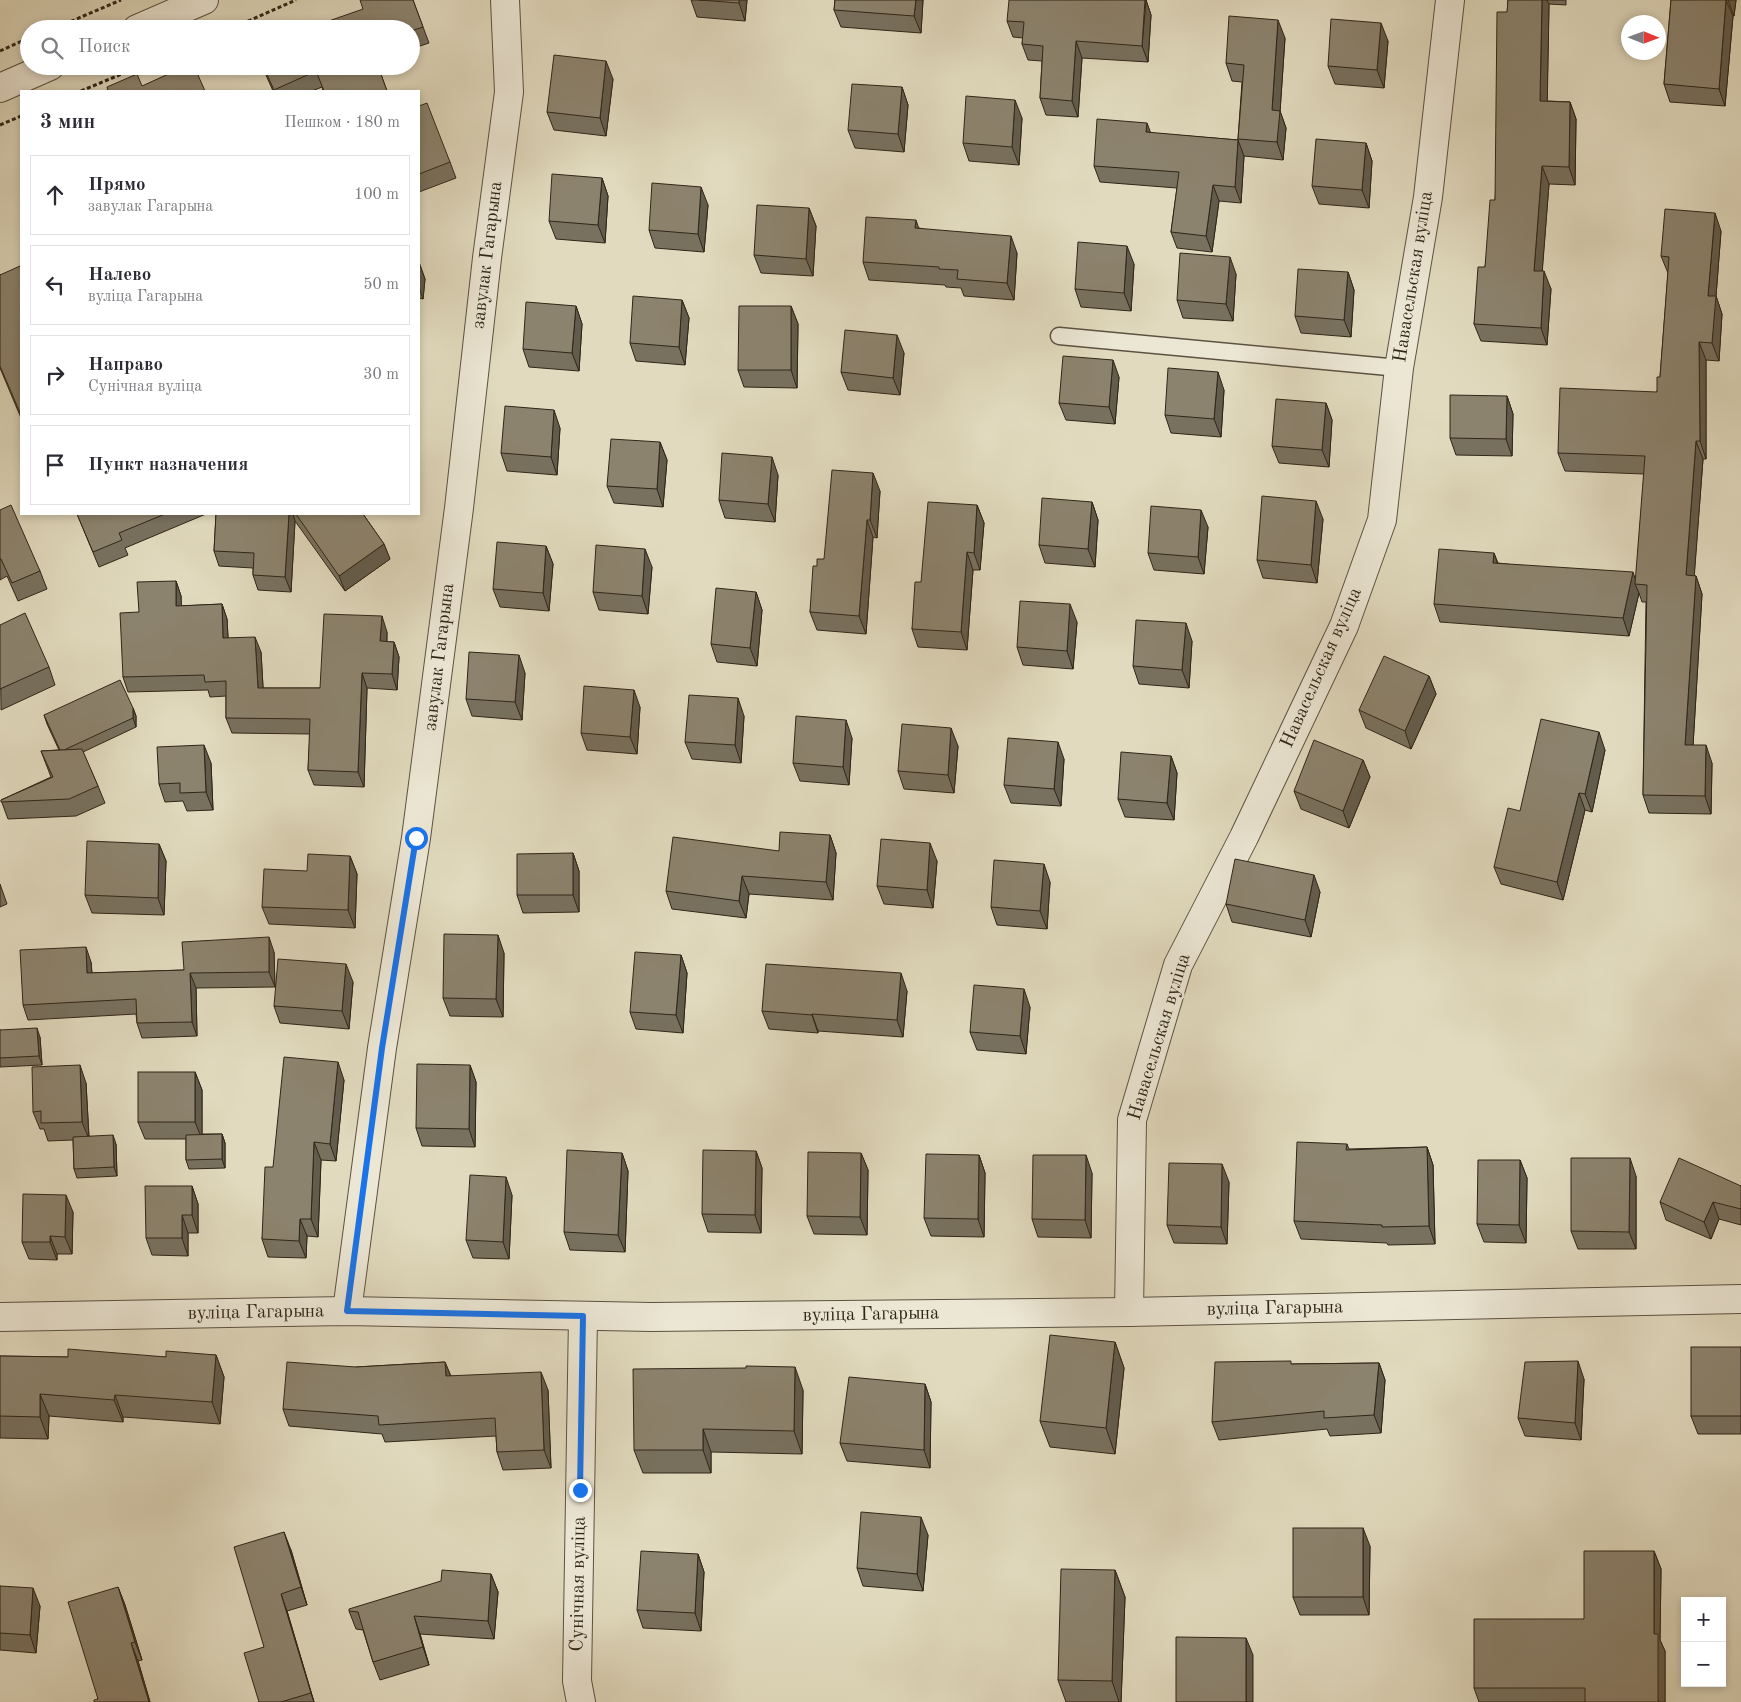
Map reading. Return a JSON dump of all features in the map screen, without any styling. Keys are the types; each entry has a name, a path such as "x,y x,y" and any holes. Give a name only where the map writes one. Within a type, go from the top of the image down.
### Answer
{"street":[{"path":"158,20 204,0"},
{"name":"завулак Гагарына","path":"347,1311 382,1048 422,792 459,508 508,92 505,0"},
{"name":"Навасельская вуліца","path":"1129,1312 1132,1120 1178,965 1244,838 1344,626 1382,520 1399,368 1428,197 1450,0"},
{"path":"0,88 30,75"},
{"name":"вуліца Гагарына","path":"0,1317 347,1311 583,1316 1129,1312 1741,1298"},
{"name":"Сунічная вуліца","path":"581,1702 577,1681 583,1316"}],"lane":[{"path":"1059,336 1399,368"}],"path":[{"path":"74,20 121,0"},
{"path":"250,20 296,0"},
{"path":"0,51 20,43"},
{"path":"83,90 119,75"},
{"path":"0,125 20,116"}],"building":[{"path":"360,0 413,0 423,27 420,28 420,20 332,20 363,9"},
{"path":"699,0 739,0 739,3"},
{"path":"835,0 916,0 914,16 834,10"},
{"path":"1009,0 1145,0 1142,46 1076,41 1072,101 1040,98 1043,46 1022,44 1024,22 1007,21"},
{"path":"1508,0 1542,0 1540,101 1570,102 1569,167 1542,166 1534,271 1544,271 1541,328 1474,324 1478,267 1485,267 1490,200 1495,200 1497,12 1507,12"},
{"path":"1671,0 1726,0 1719,89 1664,84"},
{"path":"1229,16 1278,20 1272,110 1280,111 1277,142 1238,139 1244,65 1226,63"},
{"path":"1331,19 1381,23 1377,70 1328,66"},
{"path":"554,55 606,61 600,118 547,112"},
{"path":"135,75 137,75 142,86 166,75 198,75 205,90 108,90 107,87"},
{"path":"267,75 307,75 274,90"},
{"path":"318,75 381,75 387,90 324,90"},
{"path":"852,84 902,87 898,134 848,130"},
{"path":"966,96 1015,100 1012,147 963,143"},
{"path":"427,103 450,162 420,174 420,106"},
{"path":"1097,119 1147,123 1146,132 1238,140 1235,187 1213,185 1206,236 1171,232 1179,172 1094,166"},
{"path":"1316,139 1366,143 1362,190 1312,186"},
{"path":"552,174 602,178 598,225 549,221"},
{"path":"652,183 701,187 698,234 649,230"},
{"path":"757,205 809,208 806,259 754,255"},
{"path":"1665,209 1715,213 1708,296 1716,296 1712,343 1699,342 1700,441 1696,441 1686,575 1696,576 1685,745 1706,745 1705,796 1643,795 1647,585 1635,584 1645,456 1558,453 1560,388 1657,392 1657,377 1660,377 1669,257 1661,256"},
{"path":"866,217 916,220 915,228 1011,236 1007,283 957,279 958,270 939,269 939,267 863,262"},
{"path":"1078,242 1127,246 1124,293 1075,289"},
{"path":"1180,253 1230,257 1226,304 1177,300"},
{"path":"20,266 20,413 0,366 0,275"},
{"path":"1298,269 1348,272 1344,320 1295,316"},
{"path":"633,296 682,300 679,347 630,343"},
{"path":"526,302 576,306 572,353 523,349"},
{"path":"739,306 791,306 791,370 738,370"},
{"path":"845,330 897,335 893,378 841,372"},
{"path":"1063,356 1113,360 1109,407 1059,403"},
{"path":"1168,368 1218,372 1214,419 1165,415"},
{"path":"1450,395 1507,396 1506,439 1450,438"},
{"path":"1276,399 1326,403 1322,450 1272,446"},
{"path":"505,406 554,410 551,457 501,453"},
{"path":"611,439 660,442 657,489 607,486"},
{"path":"722,453 772,457 768,504 719,500"},
{"path":"832,470 873,473 870,520 867,520 859,616 810,612 813,566 817,566 817,559 824,559"},
{"path":"1262,496 1316,501 1311,565 1257,560"},
{"path":"1042,498 1092,502 1088,549 1039,545"},
{"path":"928,502 977,505 974,553 967,552 961,632 912,629 915,582 921,582"},
{"path":"11,505 40,571 12,583 0,559 0,510"},
{"path":"1151,506 1201,510 1198,557 1148,553"},
{"path":"77,515 163,515 119,533 122,540 93,552"},
{"path":"216,515 289,515 285,577 253,575 254,553 214,551"},
{"path":"297,515 364,515 384,544 339,576"},
{"path":"497,542 546,546 543,593 493,589"},
{"path":"596,545 645,549 642,596 593,592"},
{"path":"1439,549 1494,553 1493,563 1633,572 1623,618 1434,604"},
{"path":"176,581 176,606 222,604 223,638 255,637 258,688 320,688 324,614 382,616 380,641 394,642 392,674 362,673 358,772 308,770 310,719 226,718 226,681 205,682 204,675 123,677 120,613 139,612 137,582"},
{"path":"716,588 756,592 750,648 711,644"},
{"path":"1020,601 1070,604 1067,651 1017,647"},
{"path":"25,613 49,667 0,689 0,625"},
{"path":"1136,620 1186,623 1182,670 1133,666"},
{"path":"469,652 519,655 515,702 466,699"},
{"path":"1384,656 1429,676 1405,731 1359,710"},
{"path":"120,680 133,708 133,718 64,750 60,750 44,715"},
{"path":"584,686 634,690 630,737 581,733"},
{"path":"689,695 738,698 735,745 685,742"},
{"path":"796,716 846,720 843,767 793,763"},
{"path":"1541,719 1599,732 1585,794 1579,793 1557,882 1494,867 1508,808 1520,811"},
{"path":"902,724 951,728 948,775 898,771"},
{"path":"1008,738 1058,742 1054,789 1004,785"},
{"path":"1314,740 1363,760 1343,811 1294,791"},
{"path":"204,745 206,792 180,793 180,783 159,784 157,747"},
{"path":"82,749 98,786 69,799 1,802 1,800 53,777 41,751"},
{"path":"1121,752 1171,756 1167,803 1118,799"},
{"path":"780,832 830,835 826,882 742,876 739,901 666,891 673,837 779,851"},
{"path":"881,839 930,843 927,890 877,886"},
{"path":"87,841 159,844 158,898 85,895"},
{"path":"573,853 573,895 517,895 517,854"},
{"path":"308,854 350,856 348,910 262,907 264,869 307,871"},
{"path":"1235,859 1314,875 1305,920 1226,904"},
{"path":"994,860 1044,864 1040,911 991,907"},
{"path":"444,934 498,935 496,999 443,998"},
{"path":"269,937 269,972 190,973 192,1022 137,1023 136,999 23,1005 20,950 86,947 87,973 184,970 182,942"},
{"path":"635,952 681,955 676,1015 630,1012"},
{"path":"278,959 346,964 342,1011 274,1006"},
{"path":"766,964 901,973 897,1020 762,1011"},
{"path":"974,985 1024,989 1020,1036 970,1032"},
{"path":"37,1028 39,1056 0,1058 0,1030"},
{"path":"284,1057 338,1062 330,1144 314,1142 311,1219 300,1219 299,1241 262,1239 265,1167 273,1167"},
{"path":"417,1064 470,1065 469,1129 416,1128"},
{"path":"80,1065 82,1122 41,1123 41,1111 33,1112 32,1067"},
{"path":"138,1072 195,1072 195,1122 138,1122"},
{"path":"222,1134 222,1159 186,1160 186,1135"},
{"path":"113,1135 114,1167 74,1169 73,1137"},
{"path":"1297,1142 1347,1144 1346,1150 1427,1147 1429,1226 1382,1227 1382,1225 1294,1221"},
{"path":"567,1150 622,1153 618,1235 564,1232"},
{"path":"703,1150 756,1151 755,1215 702,1214"},
{"path":"808,1152 861,1153 860,1217 807,1216"},
{"path":"926,1154 979,1155 978,1219 924,1218"},
{"path":"1033,1155 1086,1155 1085,1220 1032,1219"},
{"path":"1571,1158 1630,1158 1629,1232 1571,1231"},
{"path":"1679,1158 1741,1186 1741,1209 1713,1202 1704,1222 1660,1202"},
{"path":"1478,1160 1520,1160 1519,1225 1477,1224"},
{"path":"1169,1163 1222,1164 1221,1227 1167,1225"},
{"path":"470,1175 506,1177 503,1242 466,1240"},
{"path":"145,1186 192,1186 192,1215 182,1215 182,1238 146,1238"},
{"path":"23,1194 66,1195 65,1237 50,1236 50,1242 22,1242"},
{"path":"1050,1335 1115,1342 1106,1428 1040,1421"},
{"path":"1691,1347 1741,1347 1741,1416 1691,1416"},
{"path":"68,1349 166,1357 166,1351 216,1355 212,1402 115,1395 114,1400 40,1394 40,1417 0,1416 0,1356 68,1357"},
{"path":"1291,1361 1291,1364 1379,1363 1374,1415 1324,1418 1324,1411 1212,1422 1215,1362"},
{"path":"1578,1361 1575,1423 1518,1418 1525,1362"},
{"path":"287,1362 356,1367 445,1362 446,1376 541,1372 544,1450 497,1452 495,1418 379,1425 378,1416 283,1409"},
{"path":"746,1366 795,1367 794,1431 703,1429 703,1450 634,1450 633,1369 746,1368"},
{"path":"849,1377 925,1384 924,1450 840,1443"},
{"path":"861,1512 921,1517 917,1574 857,1568"},
{"path":"1293,1528 1363,1528 1363,1597 1293,1597"},
{"path":"284,1532 301,1587 281,1594 311,1693 281,1702 259,1702 244,1653 264,1647 234,1547"},
{"path":"641,1551 698,1554 695,1613 637,1610"},
{"path":"1584,1551 1654,1551 1654,1634 1658,1634 1658,1702 1585,1702 1585,1688 1474,1688 1474,1619 1584,1619"},
{"path":"1061,1569 1115,1570 1112,1681 1058,1680"},
{"path":"442,1570 491,1574 488,1621 414,1616 423,1647 373,1662 358,1612 349,1611 349,1609 441,1581"},
{"path":"0,1586 33,1588 30,1635 0,1633"},
{"path":"118,1587 135,1642 131,1643 149,1702 94,1702 94,1700 98,1699 68,1602"},
{"path":"1176,1637 1246,1638 1246,1702 1176,1702"}],"route":[{"path":"416,838 382,1048 347,1311 583,1316 580,1490"}]}
